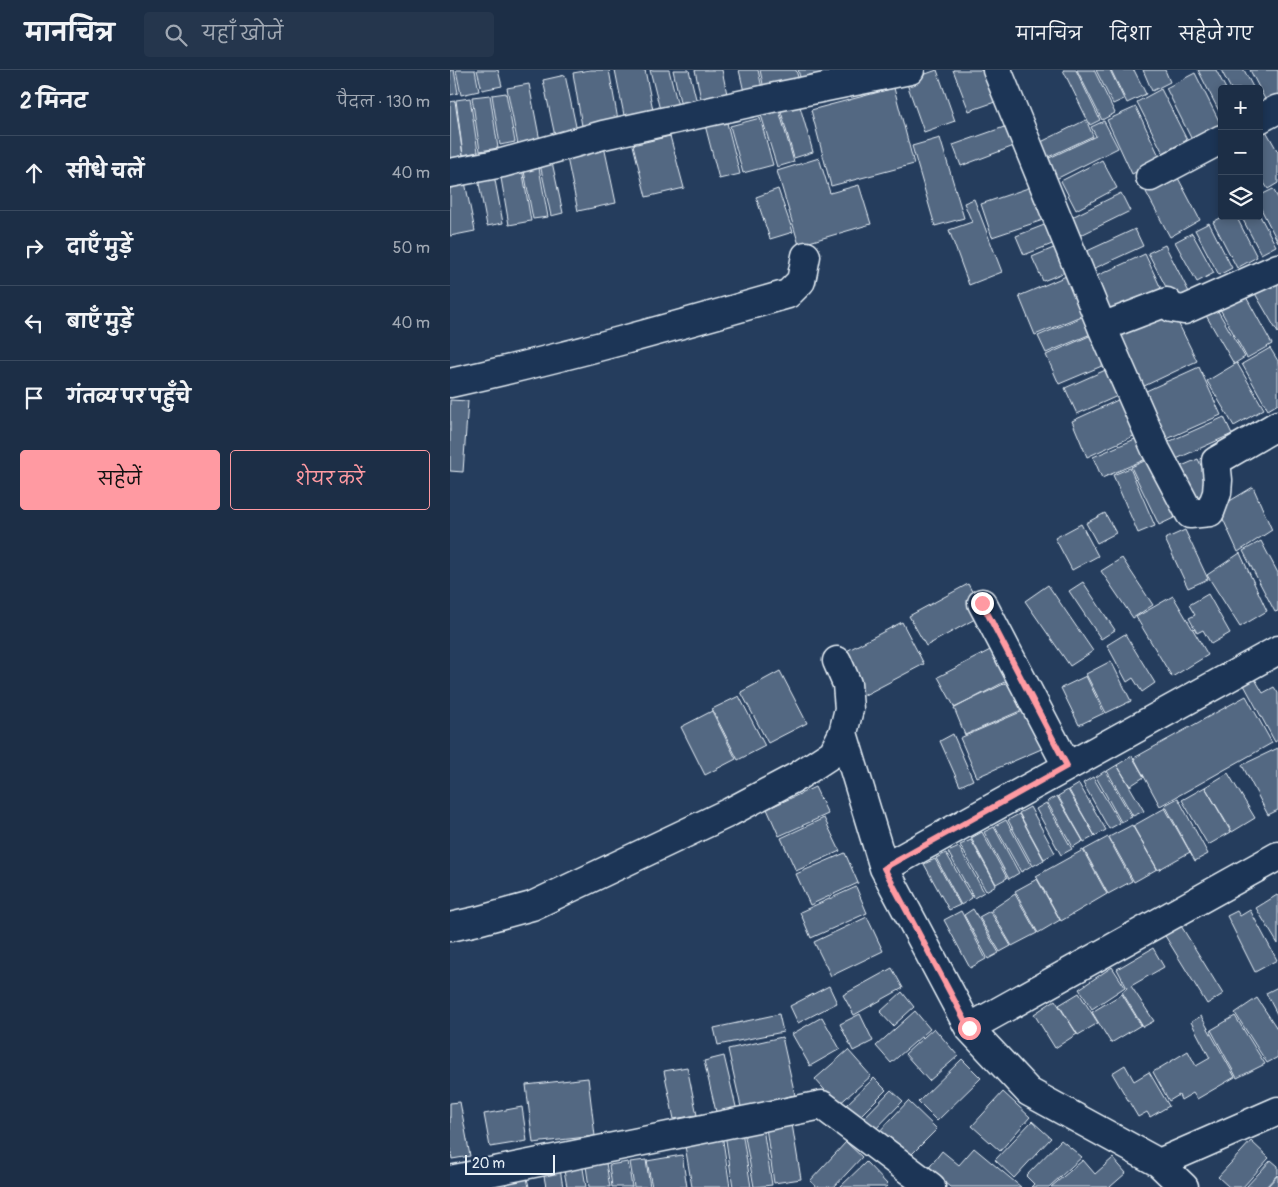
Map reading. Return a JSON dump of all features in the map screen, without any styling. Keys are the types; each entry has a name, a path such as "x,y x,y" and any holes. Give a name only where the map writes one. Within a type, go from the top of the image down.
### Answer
{"street":[{"path":"450,173 502,163 603,135 909,70"},
{"path":"997,70 1102,327 1156,450 1190,514 1210,512 1217,493 1216,461 1278,425"},
{"path":"1263,117 1278,109"},
{"path":"1150,178 1218,141"},
{"path":"450,383 505,371 659,331 788,294 801,281 806,256"},
{"path":"1102,327 1167,302 1172,308 1184,310 1278,268"},
{"path":"982,603 1067,766"},
{"path":"884,868 1278,650"},
{"path":"450,927 477,922 532,906 721,816 798,776 833,753 843,732 849,709 847,684 837,661"},
{"path":"843,732 884,868 969,1028 1029,1092 1159,1163 1184,1187"},
{"path":"969,1028 1278,856"},
{"path":"450,1180 822,1105 931,1187"},
{"path":"1159,1163 1278,1111"}],"building":[{"path":"450,70 454,70 458,93 450,95"},
{"path":"456,70 475,70 479,91 461,95"},
{"path":"477,70 498,70 502,86 482,90"},
{"path":"590,70 609,70 618,120 582,126 573,73"},
{"path":"615,70 645,70 654,115 625,120"},
{"path":"650,70 669,70 679,110 661,114"},
{"path":"673,70 689,70 698,107 682,111"},
{"path":"695,70 722,70 728,99 702,104"},
{"path":"739,70 758,70 762,88 744,92"},
{"path":"760,70 796,70 799,81 764,89"},
{"path":"798,70 839,70 840,73 802,84"},
{"path":"937,70 955,121 924,132 906,81"},
{"path":"953,70 982,70 995,102 969,111"},
{"path":"1063,70 1076,70 1100,120 1090,125"},
{"path":"1077,70 1094,70 1115,113 1102,120"},
{"path":"1096,70 1110,70 1124,99 1113,104"},
{"path":"1111,70 1134,70 1146,94 1127,103"},
{"path":"1143,70 1165,70 1170,82 1152,91"},
{"path":"1198,70 1216,70 1224,85 1218,85 1218,109"},
{"path":"1221,70 1244,70 1252,85 1229,85"},
{"path":"1250,70 1278,70 1278,97 1267,103 1263,95 1263,85 1258,85"},
{"path":"1195,73 1218,119 1218,129 1193,142 1166,88"},
{"path":"565,75 577,131 555,136 543,80"},
{"path":"529,84 540,141 518,145 507,88"},
{"path":"894,88 914,164 831,186 811,110"},
{"path":"1161,89 1187,140 1163,153 1137,102"},
{"path":"506,93 515,142 500,145 492,95"},
{"path":"490,95 498,148 480,151 472,97"},
{"path":"470,98 478,152 463,155 456,100"},
{"path":"455,101 463,156 450,158 450,102"},
{"path":"799,103 813,152 794,158 780,108"},
{"path":"1136,107 1161,160 1132,174 1107,120"},
{"path":"779,110 794,162 777,167 761,115"},
{"path":"760,118 773,165 743,173 730,126"},
{"path":"726,119 740,174 719,179 705,125"},
{"path":"1086,120 1093,136 1044,159 1037,144"},
{"path":"1104,121 1118,148 1054,180 1045,160 1096,136 1091,127"},
{"path":"1007,126 1014,146 961,166 953,145"},
{"path":"1265,129 1278,152 1278,183 1268,189 1263,181 1263,130"},
{"path":"670,136 684,188 646,197 633,145"},
{"path":"940,138 964,218 935,226 912,146"},
{"path":"604,146 616,203 578,211 566,153"},
{"path":"819,158 830,193 859,185 871,224 799,245 777,171"},
{"path":"1102,160 1117,188 1076,210 1061,181"},
{"path":"552,162 563,213 551,216 540,164"},
{"path":"522,168 531,221 509,225 500,172"},
{"path":"539,168 548,217 533,219 524,171"},
{"path":"494,175 503,223 487,226 478,178"},
{"path":"1177,176 1200,220 1170,237 1146,192"},
{"path":"465,182 475,231 450,236 450,185"},
{"path":"1037,185 1049,218 992,237 981,204"},
{"path":"778,189 793,232 770,239 756,197"},
{"path":"1273,189 1278,198 1278,242 1263,213 1263,194"},
{"path":"1121,193 1130,211 1079,236 1070,218"},
{"path":"974,199 1002,272 969,285 949,230 972,222 964,203"},
{"path":"1218,219 1238,220 1257,257 1237,268 1213,222"},
{"path":"1243,220 1262,220 1276,246 1261,254"},
{"path":"1052,222 1060,241 1024,255 1016,236"},
{"path":"1209,223 1232,268 1219,275 1195,230"},
{"path":"1135,229 1143,246 1093,269 1085,252"},
{"path":"1192,233 1214,273 1197,282 1175,242"},
{"path":"1063,244 1073,269 1043,281 1032,257"},
{"path":"1165,245 1191,296 1175,304 1148,253"},
{"path":"1145,254 1164,295 1111,320 1092,278"},
{"path":"1071,274 1088,313 1035,335 1019,296"},
{"path":"1278,275 1278,333 1253,290"},
{"path":"1245,295 1272,344 1247,358 1220,309"},
{"path":"1215,306 1245,357 1234,364 1204,312"},
{"path":"1172,310 1197,361 1140,388 1116,337"},
{"path":"1091,313 1098,331 1046,353 1038,336"},
{"path":"1096,333 1109,363 1059,384 1046,355"},
{"path":"1270,348 1278,361 1278,404 1268,410 1242,364"},
{"path":"1237,363 1264,409 1234,426 1207,381"},
{"path":"1199,367 1221,415 1167,439 1146,391"},
{"path":"1110,368 1122,394 1077,414 1065,388"},
{"path":"1120,399 1136,435 1087,457 1072,421"},
{"path":"450,400 468,401 463,472 450,471"},
{"path":"1224,417 1232,434 1174,460 1166,443"},
{"path":"1142,436 1151,457 1102,478 1093,457"},
{"path":"1151,458 1178,516 1159,525 1131,467"},
{"path":"1198,459 1214,493 1193,503 1177,468"},
{"path":"1130,468 1155,526 1138,533 1113,475"},
{"path":"1253,487 1272,530 1238,552 1218,508"},
{"path":"1105,513 1116,533 1097,543 1086,523"},
{"path":"1081,524 1098,556 1072,570 1055,538"},
{"path":"1185,530 1208,579 1188,588 1165,539"},
{"path":"1261,541 1278,573 1278,611 1275,612 1243,551"},
{"path":"1240,553 1267,611 1240,627 1207,575"},
{"path":"1122,558 1153,605 1133,618 1101,571"},
{"path":"1083,582 1115,630 1101,639 1069,591"},
{"path":"968,584 984,614 926,646 909,616"},
{"path":"1048,585 1093,651 1070,666 1025,601"},
{"path":"1208,594 1230,633 1211,644 1203,630 1197,633 1189,618 1195,615 1189,605"},
{"path":"1173,596 1208,655 1172,677 1136,617"},
{"path":"902,622 924,664 861,697 839,655"},
{"path":"1125,634 1155,683 1142,692 1133,678 1127,682 1107,645"},
{"path":"996,647 1012,678 955,708 938,677"},
{"path":"1111,661 1131,701 1106,713 1086,674"},
{"path":"780,671 807,723 768,743 741,692"},
{"path":"1086,676 1104,713 1079,725 1061,688"},
{"path":"1014,679 1029,707 965,735 954,708"},
{"path":"1255,679 1263,693 1274,687 1278,693 1278,740 1275,742 1244,685"},
{"path":"739,696 765,746 738,760 712,709"},
{"path":"1246,696 1272,743 1160,806 1134,758"},
{"path":"1030,708 1046,747 977,777 960,738"},
{"path":"712,711 736,759 705,775 681,727"},
{"path":"953,734 973,780 960,786 940,741"},
{"path":"1278,748 1278,810 1268,815 1242,765"},
{"path":"1132,756 1144,777 1130,786 1117,765"},
{"path":"1117,765 1144,811 1133,816 1107,771"},
{"path":"1105,771 1132,817 1121,822 1096,777"},
{"path":"1228,773 1255,818 1232,832 1205,787"},
{"path":"1093,777 1120,823 1109,829 1083,783"},
{"path":"1079,784 1106,830 1095,836 1069,790"},
{"path":"815,787 828,814 779,836 767,809"},
{"path":"1205,787 1231,832 1208,845 1182,800"},
{"path":"1068,790 1095,836 1084,842 1058,796"},
{"path":"1057,796 1083,841 1073,847 1047,802"},
{"path":"1178,798 1208,854 1195,861 1165,805"},
{"path":"1046,803 1072,849 1061,855 1036,809"},
{"path":"1030,807 1055,853 1044,859 1019,813"},
{"path":"1165,808 1190,852 1158,870 1133,826"},
{"path":"1019,814 1044,860 1033,866 1008,820"},
{"path":"824,818 840,851 796,871 781,838"},
{"path":"1006,820 1031,866 1021,872 995,826"},
{"path":"1132,825 1157,869 1134,882 1109,837"},
{"path":"994,827 1019,873 1009,879 984,832"},
{"path":"982,832 1007,878 996,884 971,838"},
{"path":"1108,837 1132,881 1108,894 1084,850"},
{"path":"971,840 996,885 986,891 960,845"},
{"path":"959,847 984,892 974,898 948,852"},
{"path":"1083,850 1107,894 1061,921 1036,876"},
{"path":"845,853 858,883 810,905 796,874"},
{"path":"946,853 972,898 961,905 936,858"},
{"path":"935,859 960,905 949,910 924,864"},
{"path":"1037,879 1060,920 1038,933 1015,891"},
{"path":"856,887 867,913 811,938 800,912"},
{"path":"1015,894 1037,933 1012,946 991,910"},
{"path":"1278,896 1278,944 1256,908"},
{"path":"973,909 999,953 988,959 964,915"},
{"path":"1250,910 1277,960 1255,972 1227,916 1237,911 1240,916"},
{"path":"961,911 986,959 970,968 944,920"},
{"path":"990,911 1011,946 1000,952 979,917"},
{"path":"1175,916 1223,994 1207,1004 1159,926"},
{"path":"867,917 883,951 831,976 814,942"},
{"path":"1153,948 1164,967 1131,986 1154,1021 1143,1027 1122,992 1127,988 1117,969"},
{"path":"1112,967 1125,987 1092,1009 1079,989"},
{"path":"892,968 903,988 854,1015 843,995"},
{"path":"829,986 837,1003 798,1023 790,1006"},
{"path":"1278,987 1278,1016 1266,993"},
{"path":"902,992 914,1007 893,1026 880,1012"},
{"path":"1079,993 1098,1023 1078,1035 1059,1005"},
{"path":"1122,994 1141,1025 1111,1043 1092,1012"},
{"path":"1257,998 1278,1030 1278,1057 1267,1063 1235,1013"},
{"path":"1055,1000 1077,1034 1055,1048 1034,1014"},
{"path":"915,1011 930,1029 891,1063 876,1046"},
{"path":"779,1014 783,1032 718,1045 714,1028"},
{"path":"860,1014 873,1041 853,1051 840,1024"},
{"path":"1201,1016 1235,1077 1197,1099 1193,1093 1181,1100 1179,1095 1169,1101 1153,1072 1188,1051 1196,1066 1210,1058 1191,1022"},
{"path":"1235,1016 1265,1064 1237,1078 1211,1030"},
{"path":"822,1017 840,1049 810,1066 792,1034"},
{"path":"934,1028 958,1056 929,1081 905,1054"},
{"path":"782,1037 795,1095 741,1107 728,1049"},
{"path":"848,1050 871,1076 838,1105 815,1079"},
{"path":"724,1056 737,1111 717,1116 704,1061"},
{"path":"962,1059 981,1078 937,1121 918,1102"},
{"path":"1125,1065 1134,1081 1149,1072 1169,1106 1150,1117 1147,1112 1138,1117 1112,1073"},
{"path":"687,1067 697,1115 674,1119 664,1071"},
{"path":"588,1078 595,1136 533,1143 526,1085"},
{"path":"874,1078 886,1090 856,1120 843,1108"},
{"path":"891,1090 903,1101 870,1135 859,1123"},
{"path":"1003,1092 1030,1117 1000,1151 972,1126"},
{"path":"908,1101 937,1129 905,1161 877,1134"},
{"path":"460,1102 470,1156 452,1159 450,1147 450,1103"},
{"path":"522,1107 527,1141 490,1147 484,1114"},
{"path":"1032,1121 1051,1138 1014,1178 995,1160"},
{"path":"792,1124 801,1179 774,1183 766,1128"},
{"path":"763,1128 772,1185 754,1187 744,1131"},
{"path":"742,1131 751,1187 733,1187 725,1134"},
{"path":"722,1134 730,1187 692,1187 684,1140"},
{"path":"1061,1140 1082,1157 1049,1187 1031,1187 1034,1184 1026,1176"},
{"path":"1251,1141 1269,1158 1243,1187 1229,1187 1218,1177"},
{"path":"846,1142 862,1157 834,1187 817,1187 810,1181"},
{"path":"974,1148 1021,1187 950,1187 928,1169 942,1151 959,1165"},
{"path":"682,1155 687,1187 652,1187 647,1161"},
{"path":"1113,1158 1126,1173 1110,1187 1051,1187 1083,1160 1095,1174"},
{"path":"646,1160 650,1187 634,1187 630,1162"},
{"path":"1271,1160 1278,1166 1278,1174 1266,1187 1246,1187"},
{"path":"582,1162 586,1187 567,1187 563,1165"},
{"path":"628,1162 632,1187 612,1187 609,1165"},
{"path":"866,1162 888,1185 886,1187 840,1187"},
{"path":"606,1163 610,1187 589,1187 586,1166"},
{"path":"560,1169 563,1187 546,1187 543,1171"},
{"path":"1278,1175 1278,1187 1267,1187"},
{"path":"527,1178 529,1187 506,1187 505,1181"}],"route":[{"path":"969,1028 884,868 1067,766 982,603"}]}
